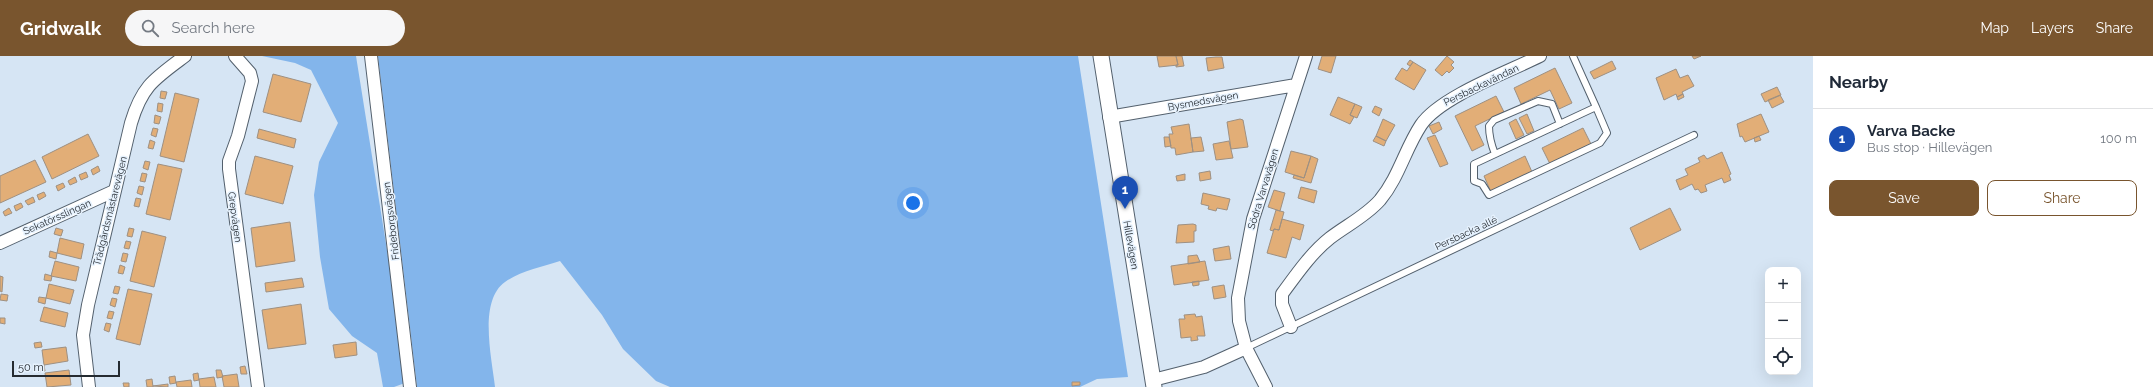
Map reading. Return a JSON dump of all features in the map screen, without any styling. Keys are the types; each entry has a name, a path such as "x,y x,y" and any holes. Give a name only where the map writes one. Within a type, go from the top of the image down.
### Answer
{"street":[{"name":"Trädgårdsmästarevägen","path":"89,387 83,336 100,248 138,101 149,83 185,56"},
{"name":"Grepvägen","path":"235,56 250,73 252,81 238,136 229,161 229,169 258,387"},
{"name":"Frideborgsvägen","path":"371,56 410,387"},
{"name":"Hillevägen","path":"1101,56 1154,384"},
{"name":"Södra Varvavägen","path":"1266,387 1246,348 1237,310 1251,226 1306,56"},
{"name":"Persbackavändan","path":"1291,327 1282,304 1282,294 1322,245 1359,219 1380,200 1396,178 1416,134 1427,118 1442,104 1540,56"},
{"name":"Bysmedsvägen","path":"1110,117 1296,85"},
{"name":"Sekatörsslingan","path":"0,243 114,191"},
{"path":"1154,384 1204,367 1246,348"}],"lane":[{"path":"1573,56 1596,107 1607,132 1600,143 1489,195 1482,184 1474,181 1474,164 1596,107"},
{"path":"1495,154 1490,142 1489,134 1489,126 1494,120 1538,100 1552,104 1560,124"},
{"name":"Persbacka allé","path":"1246,348 1694,135"}],"shaded area":[{"path":"262,56 356,56 402,344 405,383 394,387 383,387 377,353 352,336 329,309 320,257 314,195 319,162 338,123 311,70 295,63"},
{"path":"378,56 1078,56 1128,377 1097,379 1080,387 670,387 656,381 623,349 602,315 560,261 517,275 505,282 497,291 492,302 489,316 490,346 495,387 417,387"}],"building":[{"path":"1157,56 1176,56 1178,65 1159,67"},
{"path":"1176,56 1182,56 1184,66 1176,67 1176,65 1178,65"},
{"path":"1322,56 1336,56 1331,73 1318,69"},
{"path":"1447,56 1454,62 1451,65 1454,68 1449,73 1447,71 1442,76 1435,70"},
{"path":"1692,56 1701,56 1694,59"},
{"path":"1222,57 1224,68 1208,71 1206,58"},
{"path":"1410,60 1413,62 1410,66 1407,64"},
{"path":"1612,61 1616,69 1594,79 1590,72"},
{"path":"1413,62 1426,70 1414,90 1395,79 1402,68 1407,71"},
{"path":"1555,68 1572,103 1559,109 1550,90 1521,104 1514,88"},
{"path":"1676,69 1680,78 1688,75 1694,86 1682,92 1683,94 1677,97 1676,94 1664,100 1656,78"},
{"path":"273,74 311,84 301,122 263,112"},
{"path":"1777,87 1781,95 1765,102 1761,94"},
{"path":"161,91 167,92 165,99 160,98"},
{"path":"175,93 199,99 184,162 160,156"},
{"path":"1683,94 1684,97 1678,100 1677,97"},
{"path":"1780,95 1784,102 1772,108 1768,100"},
{"path":"1496,96 1504,112 1475,126 1484,145 1472,151 1455,116"},
{"path":"1338,97 1355,104 1350,115 1354,117 1350,124 1330,115"},
{"path":"158,103 163,104 162,112 157,111"},
{"path":"1355,104 1362,107 1357,118 1350,115"},
{"path":"1375,106 1382,109 1379,116 1372,112"},
{"path":"1527,114 1534,131 1527,134 1519,118"},
{"path":"1761,114 1769,132 1745,142 1742,136 1740,137 1737,124"},
{"path":"155,115 161,117 159,124 154,123"},
{"path":"1240,119 1243,120 1248,147 1231,149 1227,122"},
{"path":"1383,119 1395,125 1386,141 1376,136"},
{"path":"1516,119 1524,135 1516,139 1509,123"},
{"path":"1439,122 1442,129 1433,134 1429,126"},
{"path":"1189,124 1193,152 1176,155 1175,148 1171,148 1169,134 1173,134 1171,127"},
{"path":"153,128 158,129 156,137 151,135"},
{"path":"1583,128 1591,144 1550,164 1542,148"},
{"path":"259,129 296,139 294,148 257,138"},
{"path":"88,134 99,156 52,179 42,157"},
{"path":"1435,135 1448,164 1440,167 1427,138"},
{"path":"1376,136 1386,141 1384,146 1373,141"},
{"path":"1759,136 1761,140 1755,142 1754,138"},
{"path":"1164,137 1169,137 1171,146 1165,147"},
{"path":"1201,137 1204,151 1193,152 1191,138"},
{"path":"150,140 155,142 153,149 148,148"},
{"path":"1229,141 1233,158 1216,160 1213,144"},
{"path":"1291,151 1311,156 1304,178 1285,172"},
{"path":"1722,152 1731,174 1729,175 1731,180 1724,183 1722,178 1705,185 1707,191 1701,193 1698,189 1695,190 1692,184 1680,190 1676,180 1688,175 1685,169 1700,162 1698,158 1704,155 1707,159"},
{"path":"255,156 293,166 283,204 245,194"},
{"path":"1311,156 1318,159 1311,183 1293,178 1294,175 1304,178"},
{"path":"1525,156 1532,172 1491,192 1484,176"},
{"path":"35,160 46,182 0,203 0,176"},
{"path":"145,161 150,162 148,170 143,168"},
{"path":"158,164 182,169 170,220 146,214"},
{"path":"98,166 100,171 93,175 91,170"},
{"path":"1210,171 1211,179 1200,181 1199,173"},
{"path":"86,172 88,177 81,180 79,175"},
{"path":"142,173 147,174 145,182 140,181"},
{"path":"1185,174 1185,180 1177,181 1176,176"},
{"path":"75,177 77,182 70,185 68,181"},
{"path":"63,183 65,187 58,191 56,186"},
{"path":"139,186 144,187 142,195 137,193"},
{"path":"1301,187 1317,191 1314,203 1298,198"},
{"path":"1274,190 1285,193 1280,211 1268,207"},
{"path":"44,192 46,196 39,200 37,195"},
{"path":"1203,193 1230,199 1227,210 1217,208 1216,211 1208,209 1209,206 1201,204"},
{"path":"33,197 35,202 28,205 25,201"},
{"path":"136,198 141,199 139,207 134,206"},
{"path":"21,203 23,207 16,211 14,206"},
{"path":"9,208 12,213 5,216 3,212"},
{"path":"1670,208 1681,230 1640,250 1630,228"},
{"path":"1276,210 1284,212 1279,230 1274,229 1273,231 1270,230"},
{"path":"1282,219 1304,225 1300,240 1292,237 1286,258 1267,253 1274,229 1279,230"},
{"path":"290,222 295,261 256,267 251,228"},
{"path":"1178,225 1196,225 1196,231 1194,231 1194,242 1176,243"},
{"path":"56,228 63,230 61,236 54,234"},
{"path":"129,228 134,229 132,237 127,236"},
{"path":"142,231 166,237 154,287 130,281"},
{"path":"60,238 84,244 81,259 57,253"},
{"path":"126,241 131,242 129,249 124,248"},
{"path":"1229,246 1231,259 1215,261 1213,249"},
{"path":"50,251 57,253 56,259 49,257"},
{"path":"123,253 128,254 126,262 121,261"},
{"path":"1197,255 1200,262 1188,264 1188,256"},
{"path":"55,261 79,267 76,281 51,276"},
{"path":"1205,261 1209,280 1174,285 1171,266"},
{"path":"120,265 125,267 123,274 118,273"},
{"path":"45,274 52,276 51,281 44,280"},
{"path":"0,276 3,277 2,292 0,291"},
{"path":"302,278 304,287 266,292 265,283"},
{"path":"1199,281 1199,285 1193,286 1192,282"},
{"path":"49,284 74,290 70,304 46,298"},
{"path":"1224,285 1226,297 1214,299 1212,287"},
{"path":"115,286 120,287 118,294 113,293"},
{"path":"128,289 152,294 140,345 116,339"},
{"path":"1,294 8,295 7,301 0,300"},
{"path":"39,297 46,298 45,304 38,302"},
{"path":"112,298 117,299 115,307 110,305"},
{"path":"301,304 306,344 268,349 262,310"},
{"path":"44,307 68,313 65,327 40,321"},
{"path":"109,311 114,312 112,319 107,318"},
{"path":"1195,314 1196,317 1202,316 1205,336 1197,336 1198,340 1191,341 1191,337 1181,338 1179,319 1185,319 1184,315"},
{"path":"0,318 5,318 5,324 0,323"},
{"path":"106,323 111,324 109,332 104,330"},
{"path":"41,342 42,347 35,348 34,343"},
{"path":"356,342 357,355 335,358 333,345"},
{"path":"66,347 68,361 44,365 42,350"},
{"path":"44,365 45,371 38,372 37,366"},
{"path":"245,366 247,374 241,374 240,367"},
{"path":"69,370 71,385 47,387 45,373"},
{"path":"216,370 221,370 223,377 217,378"},
{"path":"198,373 199,380 194,381 193,374"},
{"path":"237,374 239,387 224,387 222,376"},
{"path":"175,376 176,383 170,384 169,377"},
{"path":"214,377 216,387 200,387 199,379"},
{"path":"152,379 153,387 147,387 146,380"},
{"path":"191,380 192,387 177,387 176,382"},
{"path":"1072,382 1080,382 1080,385 1072,386"},
{"path":"123,383 129,383 129,387 124,387"},
{"path":"168,384 168,387 153,386"}],"place":[{"name":"Varva Backe","path":"1125,209"}]}
